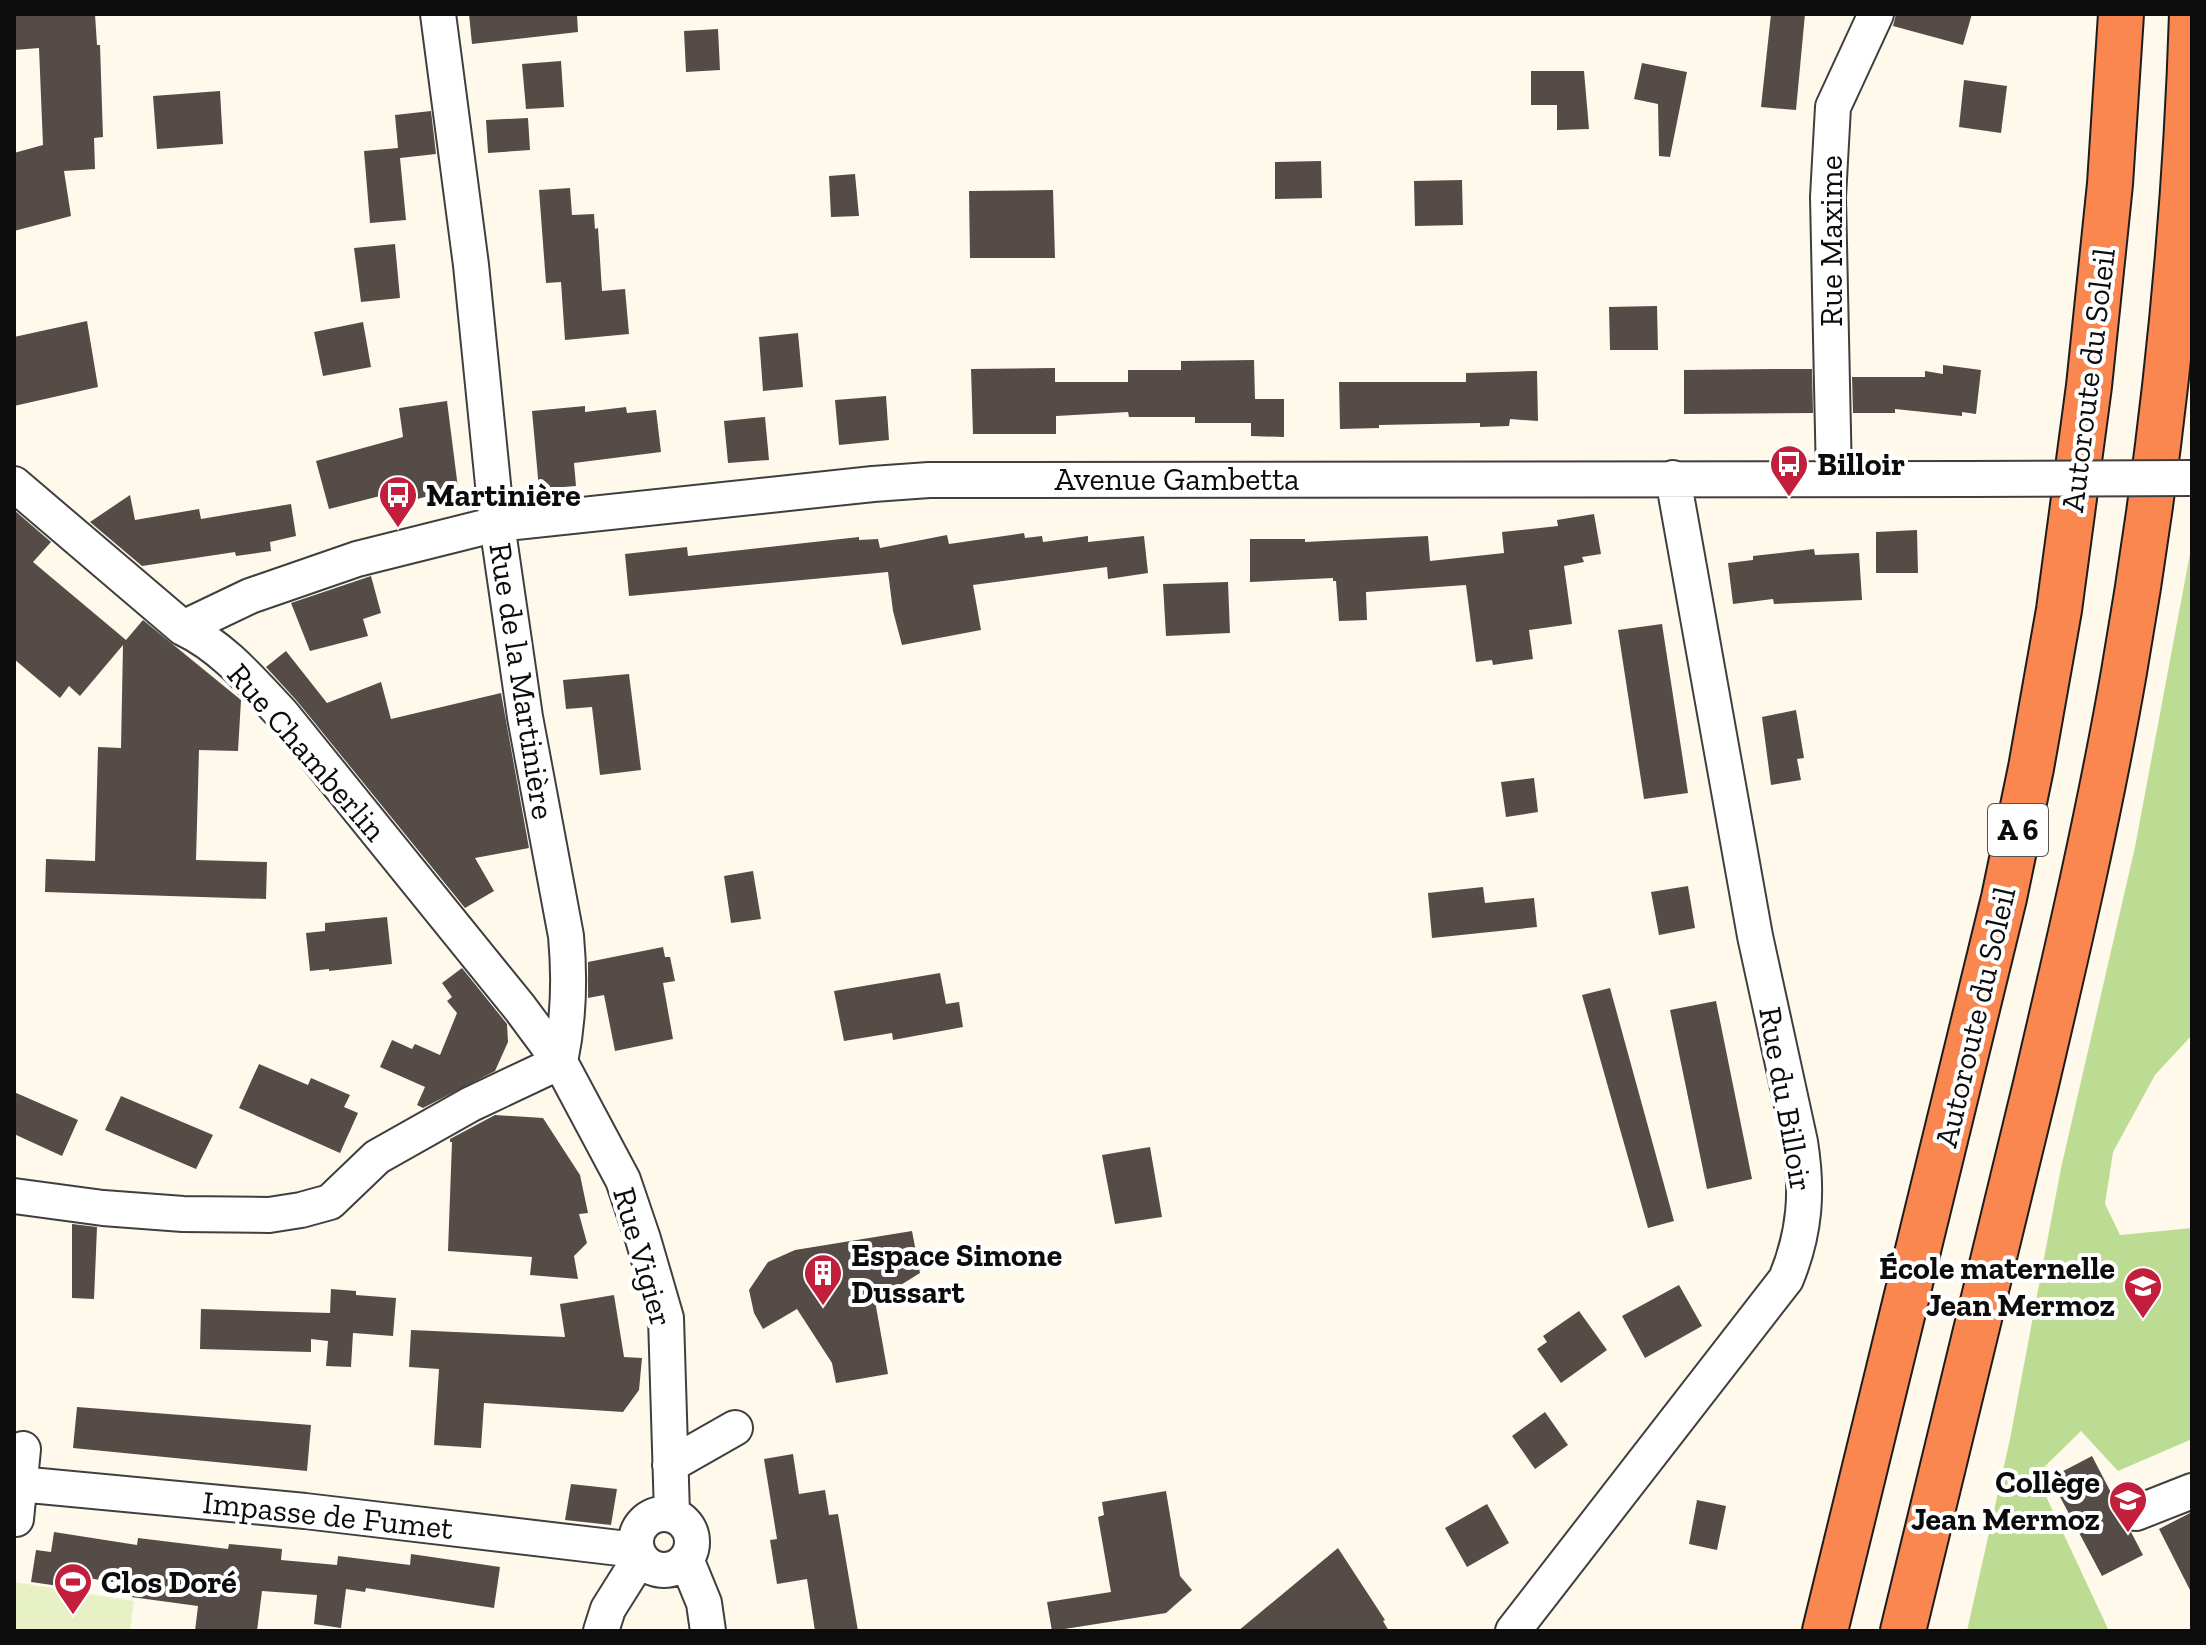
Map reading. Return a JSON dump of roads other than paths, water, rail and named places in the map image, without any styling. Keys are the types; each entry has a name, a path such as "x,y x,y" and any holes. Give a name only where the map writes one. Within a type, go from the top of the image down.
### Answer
{"highway":[{"name":"Autoroute du Soleil","path":"1825,1631 2004,898 2031,768 2059,610 2089,386 2110,184 2121,14"},
{"name":"A 6","path":"1903,1631 2071,934 2124,675 2149,514 2183,214 2192,14"}],"street":[{"name":"Rue de la Martinière","path":"438,14 471,265 497,524 525,717 566,936 569,971 567,1031 560,1062"},
{"name":"Rue Maxime","path":"1834,478 1828,197 1833,107 1876,14"},
{"name":"Rue du Billoir","path":"1513,1631 1786,1279 1797,1253 1802,1225 1805,1186 1800,1142 1755,936 1673,478"},
{"name":"Avenue Gambetta","path":"183,628 250,596 357,559 497,524 929,480 2192,478"},
{"name":"Rue Chamberlin","path":"14,484 183,628 207,640 282,714 520,1008 560,1062"},
{"path":"14,1196 103,1208 183,1214 269,1215 301,1210 330,1202 377,1157 471,1104 560,1062"},
{"name":"Rue Vigier","path":"560,1062 623,1180 666,1318 672,1514"},
{"path":"670,1465 735,1428"},
{"path":"16,1519 23,1449"},
{"name":"Impasse de Fumet","path":"19,1484 305,1511 638,1554"},
{"path":"2136,1513 2192,1491"},
{"path":"672,1514 680,1518 691,1533 691,1551 686,1559 662,1571 646,1564 638,1554 635,1541 640,1525 654,1515 672,1514"},
{"path":"601,1631 608,1609 638,1554"},
{"path":"686,1559 704,1603 708,1631"}],"place":[{"name":"Billoir","path":"1789,498"},
{"name":"Martinière","path":"398,529"},
{"name":"Espace Simone Dussart","path":"823,1307"},
{"name":"École maternelle Jean Mermoz","path":"2143,1320"},
{"name":"Collège Jean Mermoz","path":"2128,1534"},
{"name":"Clos Doré","path":"73,1616"}]}
